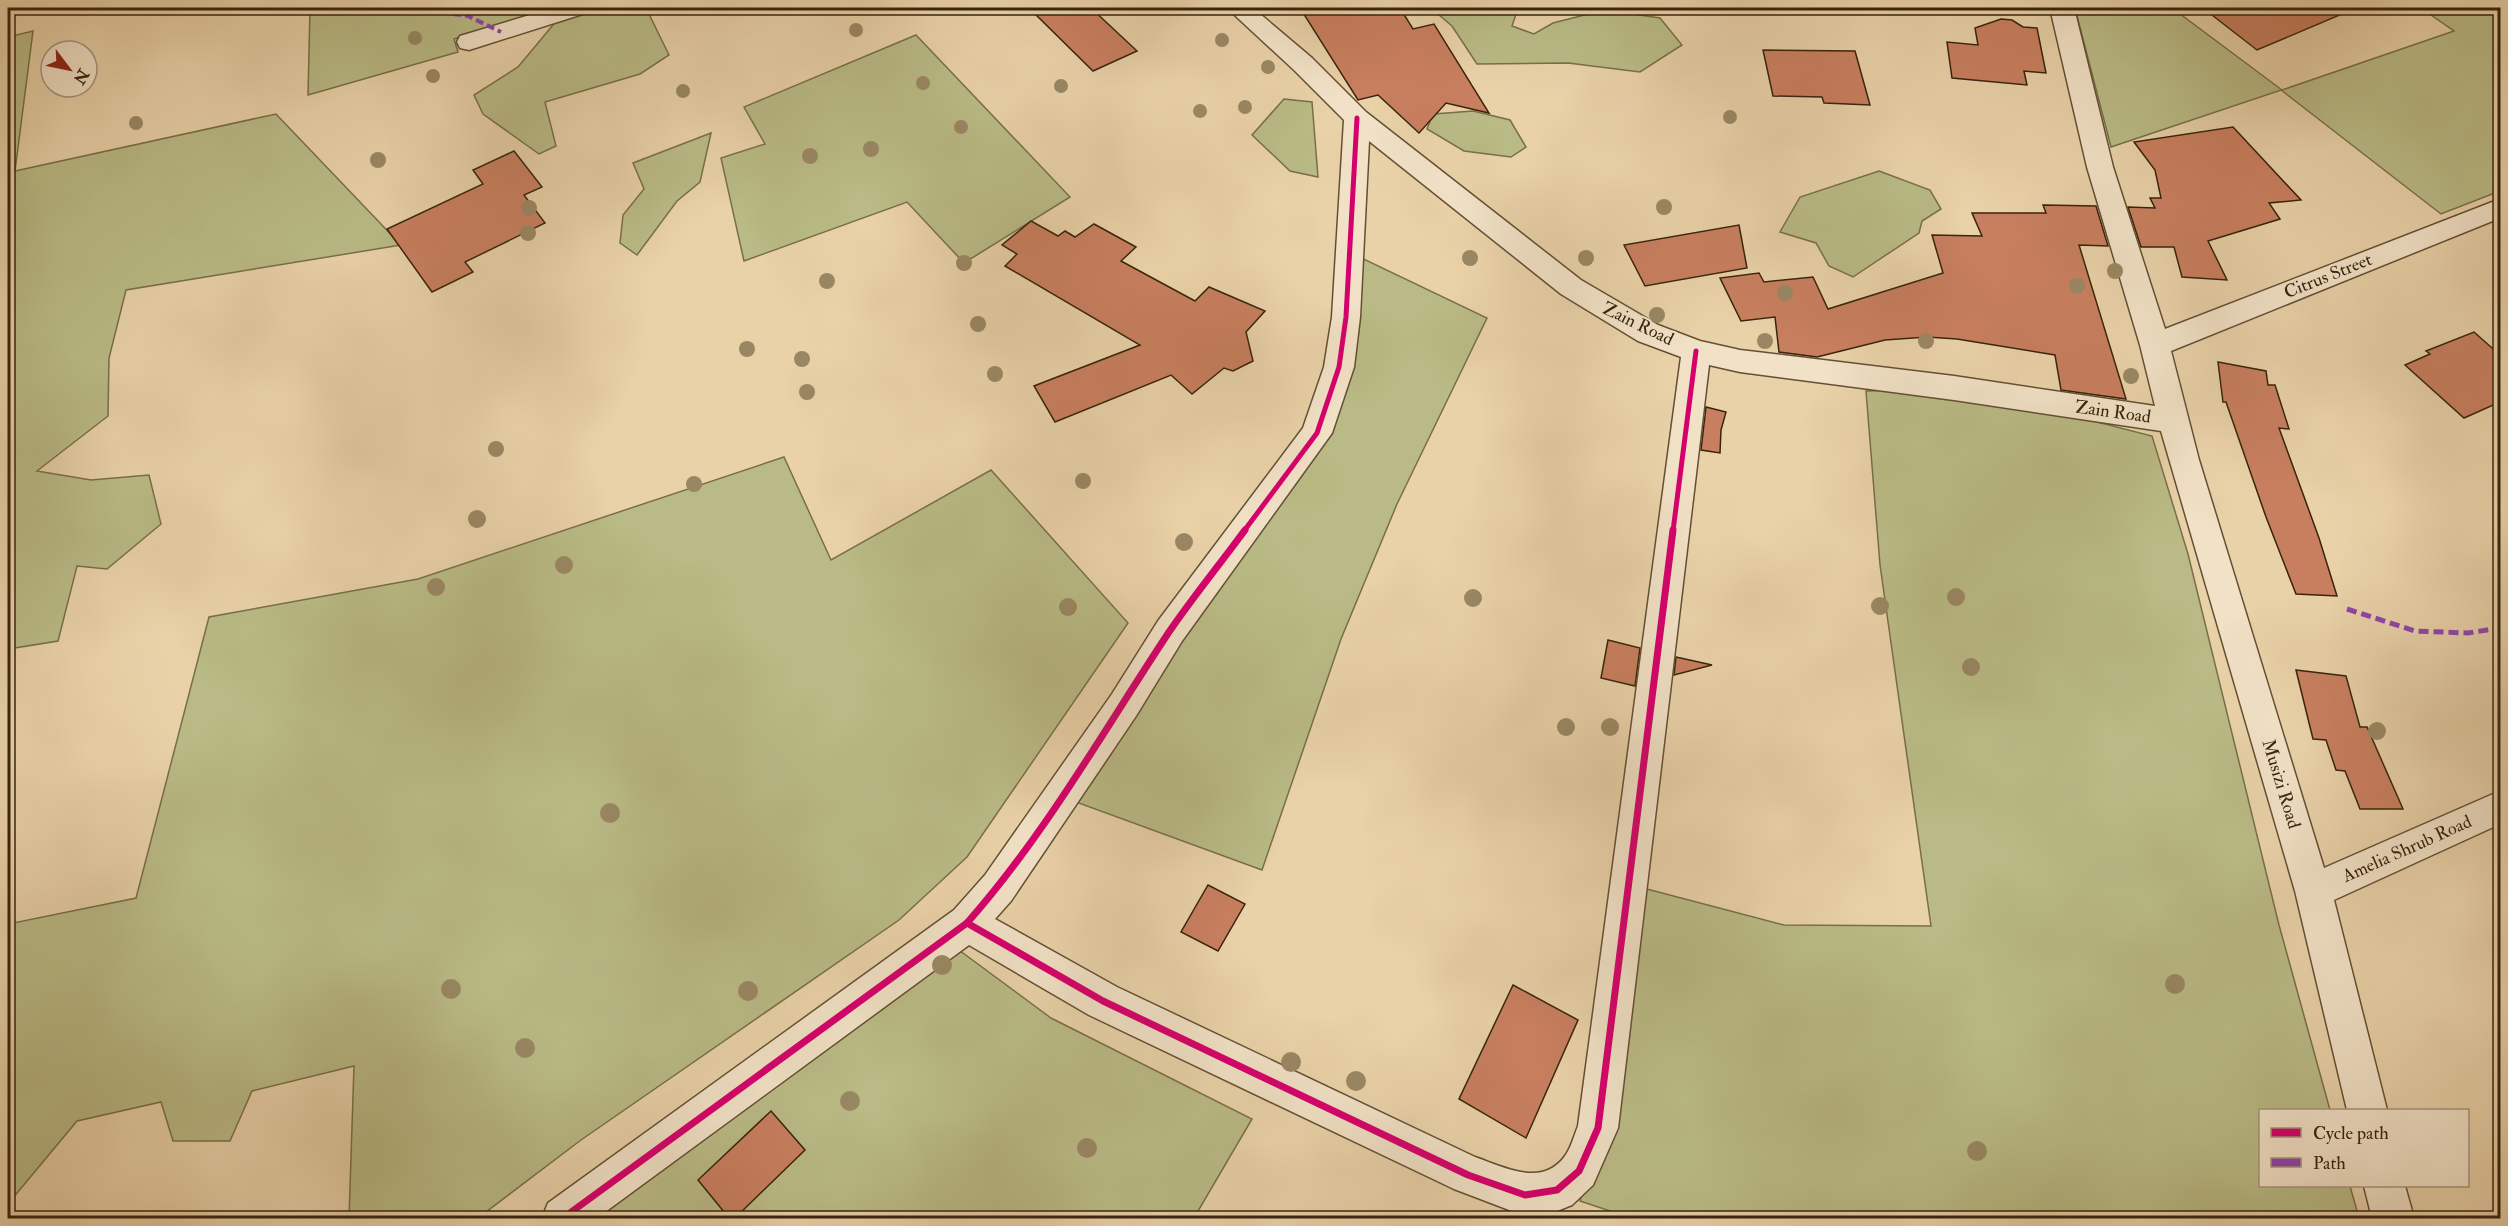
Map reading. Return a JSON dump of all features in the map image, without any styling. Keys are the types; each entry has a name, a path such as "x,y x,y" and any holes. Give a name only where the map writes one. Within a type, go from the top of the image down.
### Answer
{"street":[{"path":"469,42 576,8"},
{"name":"Zain Road","path":"1239,8 1304,64 1357,118 1571,287 1647,333 1696,351 1740,361 1954,388 2174,421"},
{"name":"Musizi Road","path":"2062,8 2100,167 2155,345 2184,460 2313,891 2367,1109"},
{"path":"563,1218 967,923 998,888 1124,705 1170,631 1317,433 1339,367 1346,317 1357,118"},
{"name":"Citrus Street","path":"2155,345 2500,208"},
{"path":"967,923 1104,1001 1468,1175 1525,1195 1557,1190 1580,1171 1598,1128 1696,351"},
{"name":"Amelia Shrub Road","path":"2313,891 2500,807"},
{"path":"2385,1187 2393,1218"}],"green space":[{"path":"310,8 555,8 454,39 458,52 308,95"},
{"path":"587,8 646,8 669,55 640,74 545,102 556,146 539,154 483,114 474,95 518,67 563,13"},
{"path":"1431,8 1518,8 1512,26 1534,34 1553,23 1604,10 1660,18 1682,45 1640,72 1568,63 1477,64 1452,26"},
{"path":"2075,8 2172,8 2282,90 2454,31 2421,8 2500,8 2500,191 2441,214 2281,90 2111,147"},
{"path":"33,31 15,171 276,114 401,245 126,290 109,358 108,416 37,471 91,480 149,475 161,524 107,569 77,566 58,641 8,649 8,37"},
{"path":"916,35 1070,197 964,263 907,202 744,261 721,158 765,144 744,107"},
{"path":"1284,99 1312,102 1318,177 1290,171 1252,135"},
{"path":"1473,111 1510,120 1526,147 1511,157 1464,151 1427,129 1433,114"},
{"path":"711,133 700,182 677,201 637,255 620,243 623,215 644,189 633,163"},
{"path":"1879,171 1930,190 1941,209 1922,221 1919,233 1853,277 1829,266 1816,243 1780,232 1800,197"},
{"path":"1351,253 1487,318 1397,504 1341,639 1262,870 1054,794 1322,433"},
{"path":"1964,388 2152,436 2188,554 2279,925 2330,1109 2259,1109 2259,1187 2350,1187 2359,1218 1631,1218 1580,1201 1635,990 1643,888 1784,925 1931,926 1880,565 1866,391"},
{"path":"784,457 831,560 991,470 1128,623 967,857 899,920 581,1140 478,1218 349,1218 354,1066 252,1091 230,1141 173,1141 161,1102 77,1121 8,1204 8,924 136,898 209,617 418,579"},
{"path":"940,936 1051,1018 1252,1119 1194,1218 552,1218"}],"building":[{"path":"1029,8 1091,8 1137,51 1093,71"},
{"path":"1300,8 1400,8 1413,29 1434,24 1489,113 1446,103 1419,133 1378,95 1358,100"},
{"path":"2203,8 2356,8 2257,50"},
{"path":"2001,19 2012,20 2023,27 2037,28 2046,73 2024,71 2027,85 1952,78 1947,42 1978,45 1975,28"},
{"path":"1763,50 1855,51 1870,105 1824,103 1822,97 1773,96"},
{"path":"2233,127 2301,200 2269,203 2280,219 2208,241 2227,280 2182,277 2174,247 2141,247 2128,207 2155,208 2150,198 2161,198 2155,170 2134,142"},
{"path":"514,151 542,187 524,195 545,223 465,262 473,272 432,292 387,229 483,184 473,170"},
{"path":"2043,205 2096,206 2108,246 2079,245 2126,399 2061,390 2055,355 1957,339 1927,337 1885,340 1817,357 1779,352 1775,317 1741,321 1720,278 1759,273 1764,282 1813,277 1828,309 1943,273 1932,235 1982,236 1972,213 2046,213"},
{"path":"1031,221 1058,236 1065,231 1075,237 1094,224 1136,247 1121,261 1195,301 1209,287 1265,311 1246,332 1253,361 1233,371 1224,368 1192,394 1171,375 1055,422 1034,386 1140,345 1005,266 1017,254 1002,245"},
{"path":"1739,225 1747,268 1645,286 1624,245"},
{"path":"2474,332 2500,355 2500,402 2464,418 2405,365 2430,354 2426,351"},
{"path":"2218,362 2266,371 2268,385 2275,385 2289,429 2279,428 2319,538 2337,596 2296,594 2266,517 2226,402 2223,402"},
{"path":"1706,407 1726,412 1721,430 1720,453 1701,450"},
{"path":"1608,640 1640,648 1635,686 1601,678"},
{"path":"1676,657 1712,665 1674,675"},
{"path":"2296,670 2346,676 2360,727 2367,727 2403,809 2360,809 2345,771 2336,770 2326,740 2313,739"},
{"path":"1208,885 1245,904 1218,951 1181,932"},
{"path":"1513,985 1578,1020 1526,1138 1459,1099"},
{"path":"771,1111 805,1150 735,1218 729,1218 698,1180"}],"marked path":[{"path":"430,8 444,13 468,16 501,32"},
{"path":"2347,609 2415,631 2468,633 2500,628"}],"cycle path":[{"path":"563,1218 922,958 967,923 998,888 1124,705 1170,631 1317,433 1339,367 1346,317 1357,118"},
{"path":"967,923 1103,1001 1468,1175 1525,1195 1557,1190 1579,1171 1598,1128 1696,351"}]}
